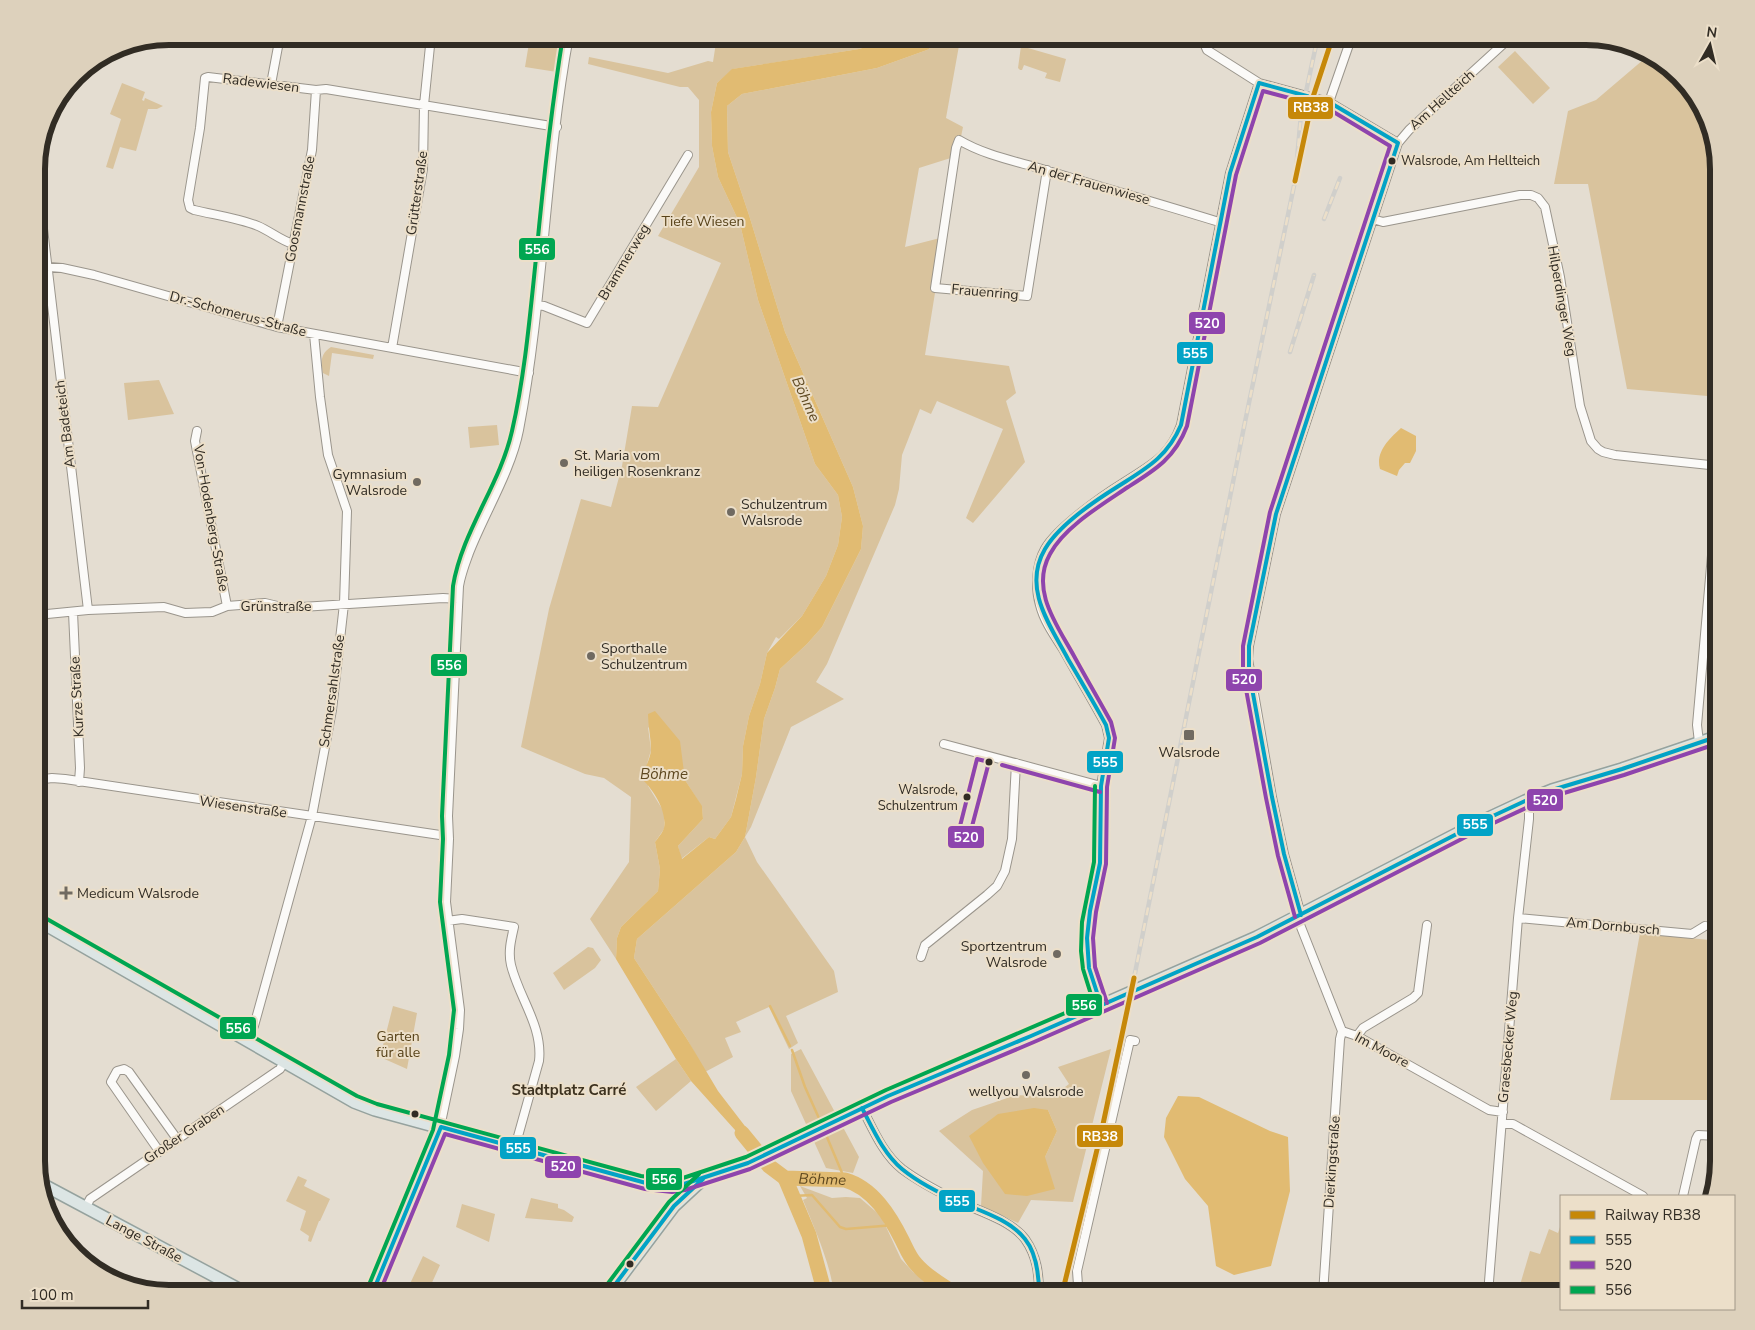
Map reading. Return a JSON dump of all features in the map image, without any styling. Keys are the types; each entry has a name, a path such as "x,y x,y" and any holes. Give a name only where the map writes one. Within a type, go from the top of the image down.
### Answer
{"main road":[{"path":"45,925 354,1102 375,1110 640,1182 672,1186 703,1179 756,1159 862,1108 1257,937 1480,822 1526,801 1552,790 1622,769 1710,739"},
{"path":"615,1285 678,1202 703,1179"},
{"path":"672,1186 678,1202"},
{"name":"Lange Straße","path":"48,1188 231,1285"}],"street":[{"path":"272,84 278,45"},
{"name":"Grütterstraße","path":"392,348 424,169 424,105 430,45"},
{"path":"376,1285 440,1127 455,1056 460,1019 446,902 458,599 462,573 477,533 507,466 518,433 529,373 568,45"},
{"name":"Am Hellteich","path":"1205,45 1207,50 1259,83 1329,102 1398,143 1416,124 1502,45"},
{"path":"1329,102 1349,45"},
{"name":"Radewiesen","path":"293,244 241,220 194,210 188,204 200,128 205,78 316,90 326,89 557,127"},
{"path":"1101,1005 1089,968 1087,944 1090,911 1100,863 1101,786 1109,738 1108,729 1039,604 1037,590 1041,559 1050,541 1063,528 1118,486 1160,458 1173,444 1181,425 1230,173 1259,83"},
{"name":"Goosmannstraße","path":"277,327 312,150 316,90"},
{"name":"An der Frauenwiese","path":"959,140 982,151 1220,222"},
{"name":"Frauenring","path":"959,140 956,148 934,288 1027,296 1046,170"},
{"name":"Im Moore","path":"1398,143 1276,514 1249,646 1249,672 1272,797 1299,916 1342,1031 1357,1036 1489,1110 1503,1112"},
{"name":"Brammerweg","path":"537,304 587,323 688,155"},
{"name":"Hilperdinger Weg","path":"1373,219 1383,222 1520,195 1531,195 1538,198 1545,207 1560,277 1577,391 1591,441 1603,452 1615,455 1710,465"},
{"name":"Am Badeteich","path":"45,257 88,610"},
{"name":"Dr.-Schomerus-Straße","path":"46,266 103,278 277,327 529,373"},
{"name":"Schmersahlstraße","path":"246,1041 254,1026 312,816 332,710 344,604 347,511 328,455 314,334"},
{"name":"Von-Hodenberg-Straße","path":"197,431 195,441 227,606"},
{"path":"1699,742 1697,725 1710,578"},
{"name":"Grünstraße","path":"45,614 88,610 164,607 185,613 212,612 227,606 265,604 286,608 443,598 458,599"},
{"name":"Kurze Straße","path":"73,612 79,782"},
{"path":"944,744 1101,786"},
{"path":"921,957 924,945 988,895 997,886 1005,871 1012,839 1016,763"},
{"name":"Wiesenstraße","path":"45,779 52,778 440,835 449,839"},
{"name":"Graesbecker Weg","path":"1489,1285 1518,918 1530,818 1526,801"},
{"name":"Am Dornbusch","path":"1518,918 1692,934 1705,926"},
{"path":"447,921 462,919 514,927 510,946 511,965 535,1026 540,1050 539,1061 515,1147"},
{"path":"1357,1036 1363,1028 1413,998 1418,993 1427,925"},
{"name":"Dierkingstraße","path":"1324,1285 1342,1031"},
{"path":"1078,1285 1077,1272 1130,1040 1135,1041"},
{"name":"Großer Graben","path":"86,1208 90,1198 280,1069 284,1062"},
{"path":"159,1151 111,1082 117,1071 124,1069 129,1072 177,1139"},
{"path":"862,1108 885,1151 900,1168 938,1191 1010,1226 1024,1237 1033,1252 1037,1266 1038,1285"},
{"path":"1502,1124 1514,1124 1641,1195"},
{"path":"1684,1195 1696,1139 1698,1135 1710,1135"}],"green space":[{"path":"529,45 561,48 557,72 525,67"},
{"name":"Tiefe Wiesen","path":"716,45 872,45 859,49 733,69 717,83 711,112 712,146 718,177 740,224 758,300 815,464 838,495 842,517 838,545 826,576 802,616 779,639 776,637 767,653 760,684 749,716 743,746 742,774 731,817 715,839 709,837 681,859 678,846 703,819 702,807 685,780 682,764 648,727 651,750 647,764 648,786 664,812 664,829 655,842 660,869 658,891 621,927 617,938 616,959 590,919 629,862 631,797 604,778 585,774 521,747 549,609 581,499 611,507 622,466 632,406 658,407 721,263 658,236 699,167 699,100 688,87 680,87 588,64 589,57 668,73 708,61 713,62"},
{"path":"935,45 959,45 946,118 963,127 957,156 919,168 905,247 944,237 925,355 1009,366 1016,393 1006,401 1025,462 973,523 966,518 1003,429 937,401 931,414 920,409 902,455 899,489 895,505 827,664 816,682 844,699 791,727 751,827 745,837 764,719 780,669 822,627 861,549 863,526 853,487 785,332 728,152 727,106 742,94 877,68 927,50"},
{"path":"1021,46 1066,59 1060,82 1045,78 1047,73 1024,65 1022,70 1020,70 1018,68"},
{"path":"1515,51 1550,88 1533,104 1498,67"},
{"path":"1644,59 1674,81 1693,107 1701,122 1706,137 1710,169 1710,396 1627,389 1588,184 1554,184 1568,111 1596,100"},
{"path":"122,83 145,92 142,100 144,101 145,98 163,106 157,109 148,109 136,151 120,147 113,169 106,167 121,119 110,114"},
{"path":"331,347 374,355 373,359 332,353 329,376 323,373 322,362 323,355"},
{"path":"159,380 174,414 128,420 124,383"},
{"path":"497,425 499,445 470,448 468,427"},
{"path":"745,837 757,862 834,971 838,992 786,1016 798,1043 789,1049 769,1007 736,1022 741,1032 725,1038 733,1057 705,1072 687,1039 634,958 637,939 736,852"},
{"path":"1640,933 1710,940 1710,1100 1610,1100"},
{"path":"588,947 593,948 601,960 595,968 564,990 553,973"},
{"name":"Garten für alle","path":"393,1006 417,1013 407,1069 380,1057"},
{"path":"801,1049 859,1157 853,1173 826,1168 791,1091 791,1054"},
{"path":"1111,1049 1073,1202 1031,1200 1018,1223 981,1206 983,1171 939,1131 972,1110 1016,1095 1052,1097 1069,1084 1058,1067","holes":["1048,1110 1057,1131 1045,1157"]},
{"path":"676,1059 691,1081 656,1111 636,1087"},
{"path":"298,1176 307,1180 304,1186 330,1199 311,1242 308,1241 309,1236 300,1230 306,1211 286,1201"},
{"path":"800,1186 832,1198 860,1198 881,1216 901,1259 913,1272 932,1285 832,1285 826,1258 803,1200 807,1198"},
{"path":"531,1198 558,1204 558,1208 574,1217 572,1222 525,1218"},
{"path":"462,1204 495,1214 489,1242 456,1227"},
{"path":"1560,1227 1560,1285 1520,1285 1530,1251 1540,1254 1549,1229 1558,1233"},
{"path":"423,1256 440,1265 431,1285 409,1285"}],"water":[{"path":"872,45 935,45 927,50 877,68 742,94 727,106 728,152 785,332 853,487 863,526 861,549 822,627 780,669 764,719 745,837 736,852 637,939 634,958 687,1039 718,1091 761,1147 753,1150 691,1081 676,1059 616,959 617,938 621,927 658,891 660,869 655,842 663,830 664,815 659,802 643,780 651,750 648,714 655,711 680,741 685,780 702,806 703,819 678,846 682,859 709,837 715,839 731,817 742,774 743,746 749,716 760,684 767,653 802,616 826,576 838,545 842,517 838,495 815,464 758,300 740,224 718,177 712,146 711,112 717,83 732,69 859,49"},
{"path":"1401,428 1416,436 1416,451 1410,463 1405,463 1397,476 1380,469 1379,463 1384,446"},
{"path":"1178,1096 1199,1097 1270,1131 1288,1137 1290,1191 1271,1266 1234,1275 1216,1266 1208,1206 1185,1179 1164,1137 1166,1118"},
{"path":"1034,1108 1048,1110 1057,1131 1045,1157 1055,1189 1027,1196 1005,1194 983,1163 969,1136 998,1114"}],"waterway":[{"path":"770,1006 790,1046"},
{"path":"792,1050 805,1087 822,1125"},
{"path":"824,1130 845,1180"},
{"name":"Böhme","path":"742,1133 769,1166 785,1178 845,1180 864,1189 880,1204 914,1262 920,1269 942,1285"},
{"path":"785,1178 809,1235 823,1285"},
{"path":"793,1196 812,1195 840,1227 846,1229 894,1225"}],"railway":[{"path":"1134,978 1295,181 1301,115 1316,45"},
{"path":"1324,219 1340,178"},
{"path":"1290,352 1314,275"}],"rail line":[{"name":"RB38","path":"1295,181 1313,97 1330,45"},
{"name":"RB38","path":"1064,1285 1102,1129 1134,978"}],"transit line":[{"name":"556","path":"369,1285 433,1130 449,1055 454,1010 440,902 443,839 442,816 453,586 464,546 506,451 517,410 527,344 548,147 562,45"},
{"name":"555","path":"1101,1005 1089,968 1087,938 1090,911 1100,863 1101,786 1109,738 1106,725 1047,620 1037,592 1036,578 1045,549 1059,531 1087,507 1154,462 1169,446 1181,425 1230,173 1259,83 1329,102 1398,143 1276,514 1249,646 1249,672 1272,797 1284,854 1301,915"},
{"name":"520","path":"1107,1003 1095,967 1093,938 1096,912 1106,864 1107,787 1115,738 1111,722 1048,607 1043,581 1045,567 1056,544 1074,525 1155,469 1177,447 1182,437 1187,426 1236,175 1263,91 1327,108 1390,146 1270,512 1243,646 1243,673 1266,798 1278,856 1295,917"},
{"name":"555","path":"376,1285 441,1127 646,1183 672,1186 684,1184 748,1163 888,1096 1257,937 1480,822 1525,801 1552,790 1710,739"},
{"name":"520","path":"383,1285 445,1134 645,1189 672,1192 685,1190 750,1169 891,1102 1260,943 1483,828 1528,807 1554,796 1710,746"},
{"name":"520","path":"977,759 989,762 970,834 964,839 957,838 977,759"},
{"name":"520","path":"1002,765 1100,792"},
{"name":"556","path":"45,918 357,1096 377,1104 641,1176 672,1180 746,1157 886,1090 1093,1001 1083,969 1081,951 1082,922 1094,862 1095,786"},
{"name":"555","path":"862,1108 889,1156 902,1169 931,1188 954,1200 996,1217 1019,1232 1029,1245 1035,1258 1039,1285"},
{"name":"556","path":"607,1285 669,1202 699,1174"},
{"name":"555","path":"615,1285 674,1206 703,1179"}],"place":[{"name":"Walsrode, Am Hellteich","path":"1392,161"},
{"name":"St. Maria vom heiligen Rosenkranz","path":"564,463"},
{"name":"Gymnasium Walsrode","path":"417,482"},
{"name":"Schulzentrum Walsrode","path":"731,512"},
{"name":"Sporthalle Schulzentrum","path":"591,656"},
{"name":"Walsrode","path":"1189,735"},
{"name":"Walsrode, Schulzentrum","path":"967,797"},
{"name":"Medicum Walsrode","path":"66,893"},
{"name":"Sportzentrum Walsrode","path":"1057,954"},
{"name":"wellyou Walsrode","path":"1026,1075"}],"district":[{"name":"Stadtplatz Carré","path":"569,1090"}]}
